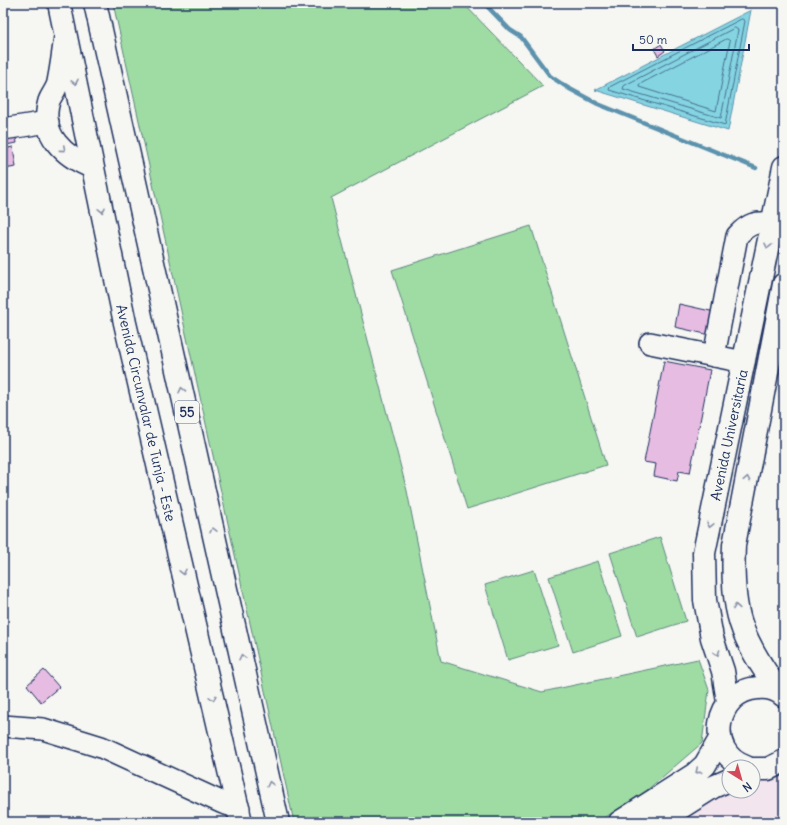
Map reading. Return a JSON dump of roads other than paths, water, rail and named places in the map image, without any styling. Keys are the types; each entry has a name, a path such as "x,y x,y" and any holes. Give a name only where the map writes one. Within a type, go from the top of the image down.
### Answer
{"main road":[{"name":"Avenida Circunvalar de Tunja - Este","path":"59,3 125,323 240,815"},
{"name":"55","path":"96,3 278,822"},
{"name":"Avenida Universitaria","path":"728,702 723,671 712,638 705,600 704,553 784,167"},
{"name":"Avenida Universitaria","path":"781,693 765,672 743,633 736,609 733,580 734,545 784,284"},
{"path":"732,759 725,750 720,739 720,720 728,702 738,693 751,688 765,687 781,693"},
{"path":"620,822 695,774 705,765 720,739"},
{"path":"761,769 768,769 783,763"},
{"path":"670,819 721,785"}],"lane":[{"path":"65,34 58,84 49,102 48,122 55,143 77,162 93,168"},
{"path":"3,129 48,122"},
{"path":"714,356 737,236 744,228 755,222 772,223"},
{"path":"650,343 744,362"},
{"path":"3,726 42,729 101,747 223,803 240,815"}],"water":[{"path":"751,10 728,131 595,90"}],"waterway":[{"path":"484,3 510,30 521,37 550,76 568,88 598,104 756,168"}]}
